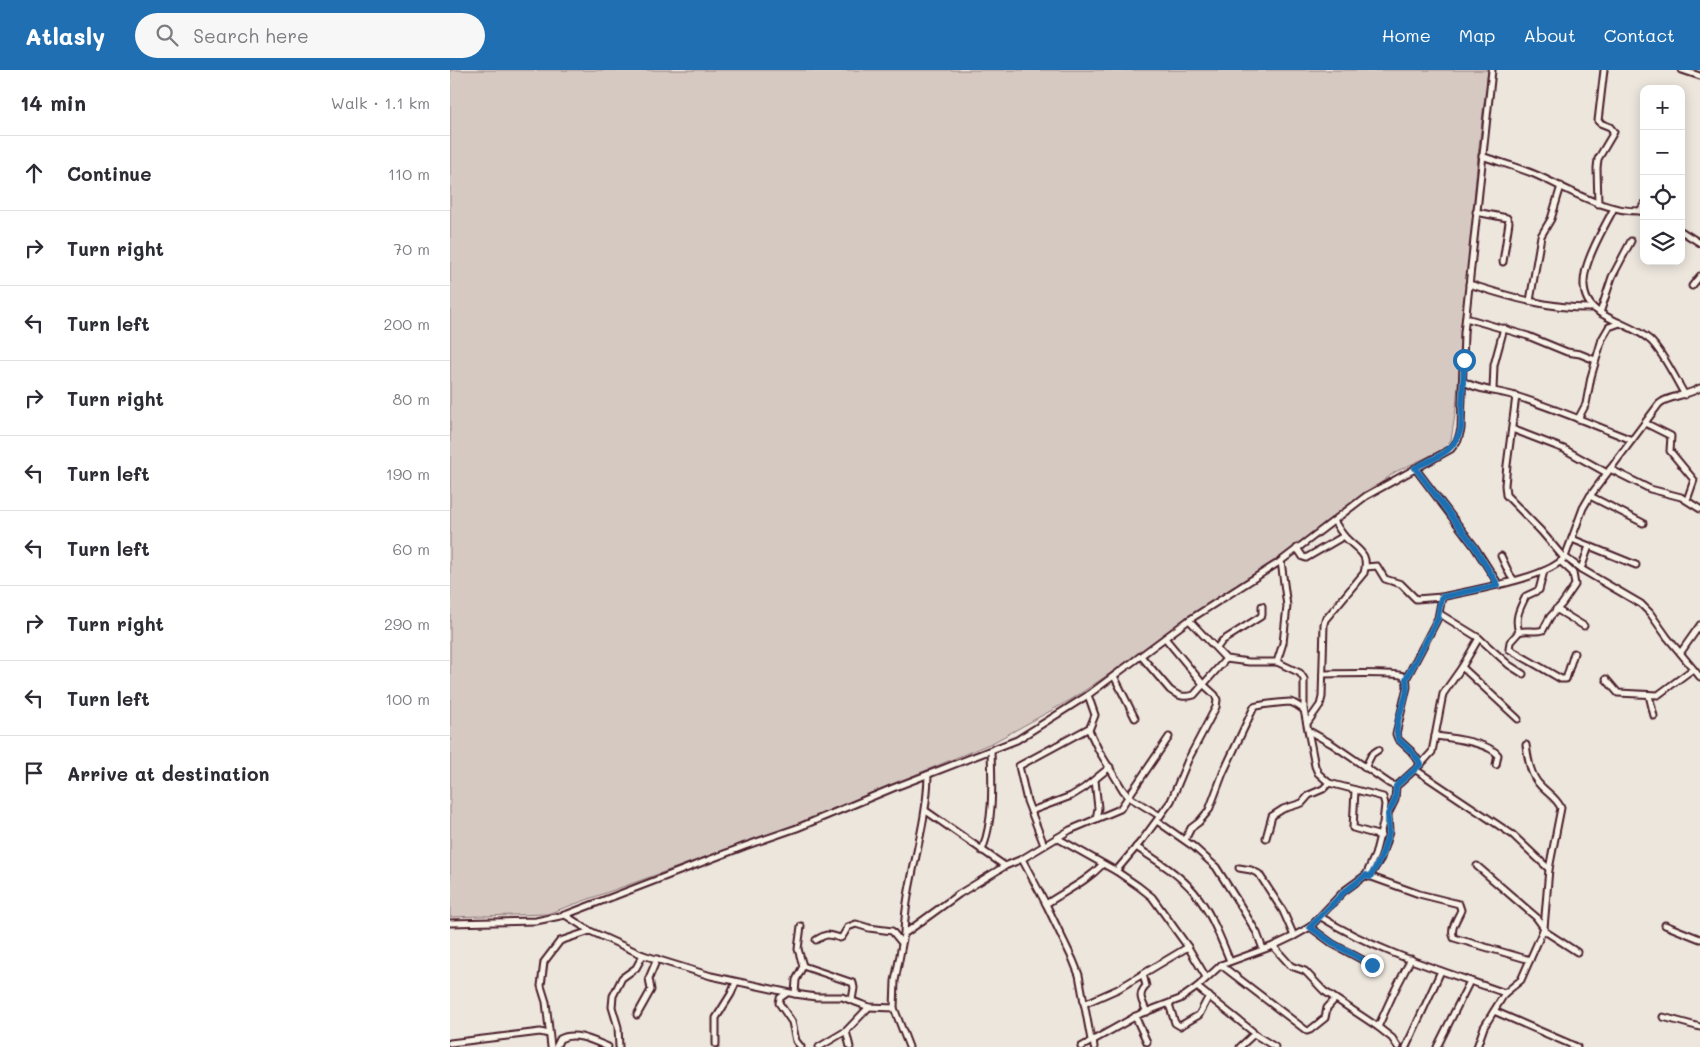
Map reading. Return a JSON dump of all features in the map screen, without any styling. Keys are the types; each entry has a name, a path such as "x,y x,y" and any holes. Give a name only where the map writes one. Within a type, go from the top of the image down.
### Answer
{"street":[{"path":"450,923 536,921 565,914 797,828 1017,740 1088,695 1189,620 1281,561 1366,496 1452,448 1458,440 1461,429 1466,318 1492,70"},
{"path":"1598,204 1596,168 1598,159 1614,132 1610,127 1600,123 1598,120 1604,70"},
{"path":"1682,70 1700,76"},
{"path":"1482,156 1531,173 1598,204 1640,211"},
{"path":"1530,302 1540,236 1551,219 1561,186"},
{"path":"1614,208 1592,251 1586,271 1586,296 1593,308 1640,333 1656,346 1685,395"},
{"path":"1476,212 1508,218 1503,262"},
{"path":"1685,234 1700,243"},
{"path":"1600,313 1612,277 1631,241"},
{"path":"1692,286 1700,276"},
{"path":"1469,284 1530,302 1575,308 1593,308"},
{"path":"1466,318 1504,328 1567,352 1580,354 1595,360"},
{"path":"1578,419 1586,404 1595,360 1605,332 1609,327 1620,323"},
{"path":"1493,390 1496,357 1504,328"},
{"path":"1463,381 1468,384 1516,396 1632,440"},
{"path":"1366,567 1377,566 1385,579 1401,584 1416,599 1442,597 1498,585 1544,571 1563,559 1583,508 1590,496 1663,400 1685,395 1700,388"},
{"path":"1516,396 1507,465 1506,495 1541,531 1563,559 1573,573 1575,585 1562,604 1556,609 1543,630 1538,632 1526,630 1519,632 1510,642 1510,651 1561,679 1566,679 1574,653"},
{"path":"1645,422 1671,436 1670,451 1694,480 1687,500"},
{"path":"1512,428 1564,448 1650,489 1676,495 1700,509"},
{"path":"1415,468 1468,539 1498,585"},
{"path":"1590,496 1642,523"},
{"path":"1308,722 1320,705 1324,674 1324,624 1364,574 1366,567 1363,554 1344,536 1334,521"},
{"path":"1297,548 1303,557 1306,558 1344,536"},
{"path":"1572,539 1636,565"},
{"path":"1580,569 1588,546"},
{"path":"1501,556 1514,580"},
{"path":"1563,559 1641,604 1700,677"},
{"path":"1277,662 1282,642 1286,606 1281,561"},
{"path":"1519,632 1516,624 1517,614 1526,596 1540,590 1544,571"},
{"path":"1421,764 1398,739 1396,734 1407,687 1406,679 1434,628 1440,614 1442,597"},
{"path":"1217,648 1222,641 1260,617 1262,615 1262,606"},
{"path":"1556,609 1584,626"},
{"path":"1440,614 1479,638 1508,664 1523,674"},
{"path":"1189,620 1217,648 1226,660 1277,662 1300,673 1304,679 1304,710 1318,773 1329,783 1379,795 1384,800 1384,823 1368,876"},
{"path":"1681,652 1700,625"},
{"path":"1116,871 1171,801 1188,760 1216,707 1217,700 1215,695 1203,684 1165,638"},
{"path":"1082,1047 1136,1016 1180,999 1197,987 1221,965 1230,960 1272,946 1310,927 1339,896 1368,876 1381,858 1389,832 1388,814 1395,800 1396,786 1416,770 1432,752 1443,694 1479,638"},
{"path":"1141,656 1175,694 1186,697 1194,695 1226,660"},
{"path":"1462,667 1518,719"},
{"path":"1606,679 1618,693 1658,695 1694,669"},
{"path":"1324,674 1392,674 1402,675 1406,679"},
{"path":"1114,676 1135,718"},
{"path":"1044,845 1023,786 1019,766 1089,728 1095,715 1088,695"},
{"path":"1649,695 1654,716"},
{"path":"1185,840 1191,828 1209,810 1222,773 1254,707 1258,704 1272,705 1289,702 1304,710"},
{"path":"1089,728 1099,751 1129,797 1205,856 1216,868 1253,926 1263,949"},
{"path":"1309,730 1365,768 1396,786"},
{"path":"1436,736 1478,744 1492,749 1498,755 1496,765"},
{"path":"904,934 959,894 1005,866 1022,859 1070,830 1120,809 1169,737"},
{"path":"1477,1047 1484,1027 1505,993 1521,980 1543,929 1549,869 1561,808 1559,802 1536,781 1526,745"},
{"path":"1365,768 1369,758 1378,750"},
{"path":"982,851 991,815 991,751"},
{"path":"1031,811 1072,796 1110,768"},
{"path":"1416,770 1513,835 1549,869"},
{"path":"910,1047 894,1008 895,981 904,934 907,897 926,811 928,775"},
{"path":"1095,780 1098,808 1096,819"},
{"path":"1266,838 1272,816 1283,809 1302,802 1309,795 1323,789 1329,783"},
{"path":"1356,790 1353,828 1381,836"},
{"path":"926,811 1005,866"},
{"path":"1057,838 1102,865 1116,871 1152,897 1188,947 1206,977"},
{"path":"1136,847 1180,878 1194,891 1218,933 1230,960"},
{"path":"1022,859 1074,960 1079,975 1094,1047"},
{"path":"1046,904 1066,890 1087,879 1102,865"},
{"path":"1477,866 1530,912 1543,929 1577,952"},
{"path":"1239,868 1252,870 1259,874 1283,911 1294,936"},
{"path":"1368,876 1418,894 1459,904 1462,910 1452,930 1454,938 1530,960"},
{"path":"565,914 590,932 642,955 711,976 787,993 816,997 842,997 869,1007 894,1008"},
{"path":"1321,917 1358,938 1441,972 1505,993"},
{"path":"816,940 830,934 840,938 850,925 856,924 892,931 901,942"},
{"path":"1665,925 1700,938"},
{"path":"796,994 796,980 803,966 798,949 801,926"},
{"path":"1310,927 1334,944 1372,965"},
{"path":"550,1047 546,1002 541,986 544,962 560,941 590,932"},
{"path":"1272,946 1291,966 1305,971 1324,991 1378,1027 1392,1038 1398,1047"},
{"path":"1084,1004 1104,996 1188,947"},
{"path":"619,1047 618,1028 612,1007 613,996 622,978 636,968 642,955"},
{"path":"637,1014 651,990 649,978 657,959"},
{"path":"1378,1027 1411,959"},
{"path":"1221,965 1307,1031 1325,1018 1327,1008 1335,999"},
{"path":"803,966 853,983 852,1000"},
{"path":"1406,1047 1441,972"},
{"path":"1143,974 1147,984 1140,995 1147,1012"},
{"path":"1437,1047 1470,980"},
{"path":"716,1044 716,1018 736,982"},
{"path":"1197,987 1254,1034 1275,1047"},
{"path":"787,993 780,998 779,1003 792,1022 796,1041 801,1047"},
{"path":"1170,1004 1175,1023 1180,1026 1199,1016 1208,996"},
{"path":"819,1047 846,1031 869,1007"},
{"path":"1494,1011 1577,1047"},
{"path":"1136,1016 1147,1042"},
{"path":"1663,1017 1700,1027"},
{"path":"846,1031 850,1047"},
{"path":"450,1043 540,1032 549,1034"},
{"path":"1240,1047 1254,1034"},
{"path":"556,1047 560,1039 574,1036 592,1040 608,1047"}],"shaded area":[{"path":"450,70 1488,70 1478,155 1456,408 1451,440 1440,451 1395,472 1284,556 1072,699 994,742 792,826 547,914 450,917"}],"route":[{"path":"1372,965 1334,944 1310,927 1344,892 1366,875 1370,877 1374,867 1381,858 1389,832 1388,811 1395,800 1396,786 1421,764 1398,739 1396,734 1407,687 1406,679 1434,628 1440,614 1441,598 1498,585 1474,546 1415,468 1440,456 1452,448 1458,440 1461,429 1464,360"}]}
